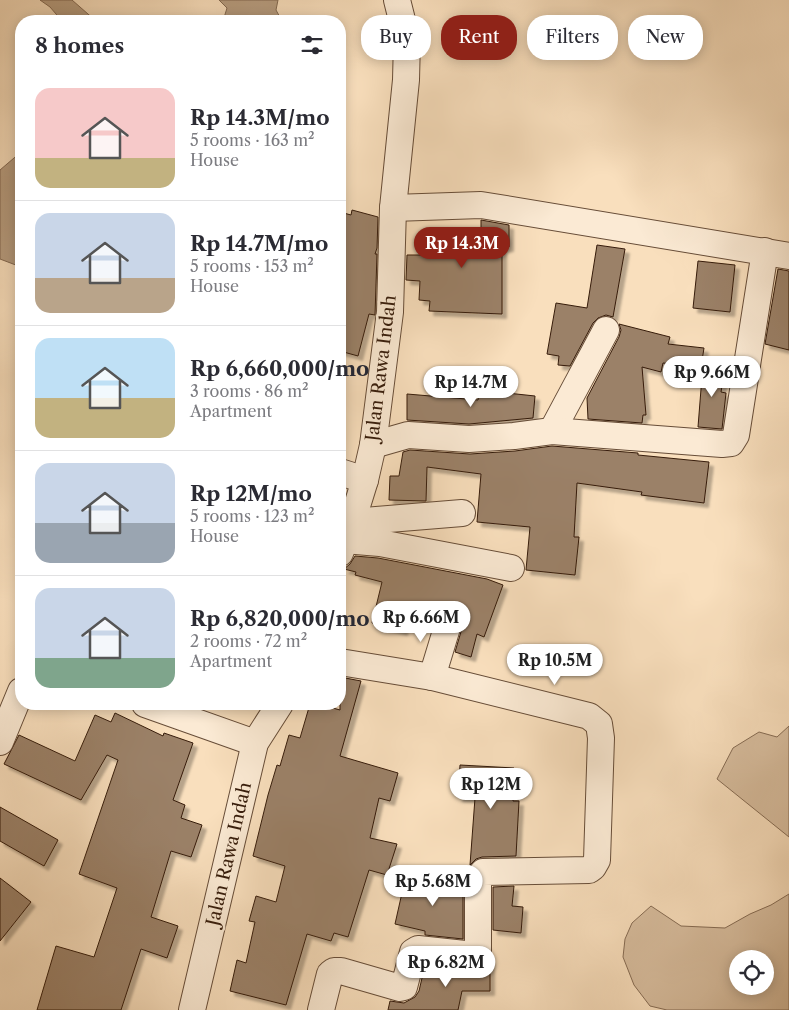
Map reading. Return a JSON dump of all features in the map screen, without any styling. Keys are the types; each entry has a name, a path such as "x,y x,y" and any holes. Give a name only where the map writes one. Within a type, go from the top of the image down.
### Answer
{"street":[{"name":"Jalan Rawa Indah","path":"346,535 365,480 373,445 390,312 393,208 406,80 407,40 397,0"},
{"path":"373,445 408,435 468,439 552,431 722,444 731,443 736,435 777,253 481,205 393,208"},
{"path":"552,431 606,330"},
{"path":"346,474 365,480"},
{"path":"346,538 462,513"},
{"path":"346,538 511,568"},
{"path":"432,677 449,621"},
{"path":"321,1010 330,974 334,971 341,971 400,988 404,987 413,952 418,949 474,955 478,951 478,878 483,872 589,870 596,863 601,738 599,724 589,716 432,677 346,663"},
{"path":"0,742 15,706"},
{"path":"162,710 255,743"},
{"name":"Jalan Rawa Indah","path":"198,1009 255,743 276,710"}],"shaded area":[{"path":"40,0 72,0 89,15 57,15"},
{"path":"219,0 278,0 276,10 279,15 225,15 227,8"},
{"path":"15,157 15,265 0,259 0,170"},
{"path":"789,726 789,837 717,779 733,748 759,732 777,737"},
{"path":"789,894 789,1010 667,1010 650,1006 634,985 623,957 625,939 632,923 651,906 681,926 725,928 771,905"}],"building":[{"path":"352,210 378,217 377,248 375,254 377,254 375,315 369,314 358,356 346,353 346,214 351,215"},
{"path":"481,220 509,225 509,247 502,248 502,314 429,311 430,301 419,300 420,281 406,280 407,255 424,255 425,230 481,232"},
{"path":"597,245 625,249 613,317 606,315 598,318 593,323 570,366 558,365 559,356 547,354 556,303 587,308"},
{"path":"698,261 735,265 730,312 693,308"},
{"path":"778,269 789,271 789,350 765,344"},
{"path":"619,324 670,337 668,344 704,348 701,367 663,363 661,372 642,367 646,415 643,415 642,423 588,419 587,398 619,337 621,330"},
{"path":"703,364 725,368 721,392 726,393 722,429 698,427"},
{"path":"479,390 535,396 533,418 469,424 407,420 407,394 478,400"},
{"path":"552,446 638,453 638,455 709,462 704,503 641,495 642,492 577,483 574,537 579,537 575,575 526,570 530,527 477,522 481,474 427,467 426,501 389,500 390,476 399,476 403,452 410,450 470,454"},
{"path":"355,556 378,558 487,579 503,585 484,637 477,634 471,657 455,652 464,618 460,611 454,607 445,607 439,610 435,616 408,609 403,631 372,623 382,582 355,575 356,572 346,570"},
{"path":"346,678 361,681 340,756 398,773 390,801 379,798 370,838 397,844 387,875 369,870 348,937 334,933 331,941 307,934 286,1005 230,991 237,960 246,963 255,922 249,921 256,896 276,902 285,866 253,856 277,765 280,766 289,735 300,738 308,710 346,710"},
{"path":"115,713 163,736 164,733 193,743 173,800 185,805 181,818 202,825 191,857 171,851 151,917 178,926 167,958 141,949 121,1010 37,1010 56,946 94,957 117,888 79,874 118,760 107,755 81,800 4,764 19,735 75,761 95,715 111,722"},
{"path":"460,765 514,768 513,801 519,801 516,856 482,857 476,859 470,865 475,798 458,797"},
{"path":"0,807 58,840 44,866 0,841"},
{"path":"406,875 436,882 436,878 463,881 463,939 425,935 425,931 395,924"},
{"path":"0,878 31,902 0,941"},
{"path":"514,886 512,906 523,907 521,933 493,930 493,887"},
{"path":"490,959 490,991 462,991 458,1010 388,1010 390,1001 404,1003 415,997 419,991 425,965 473,970 484,966"}]}
